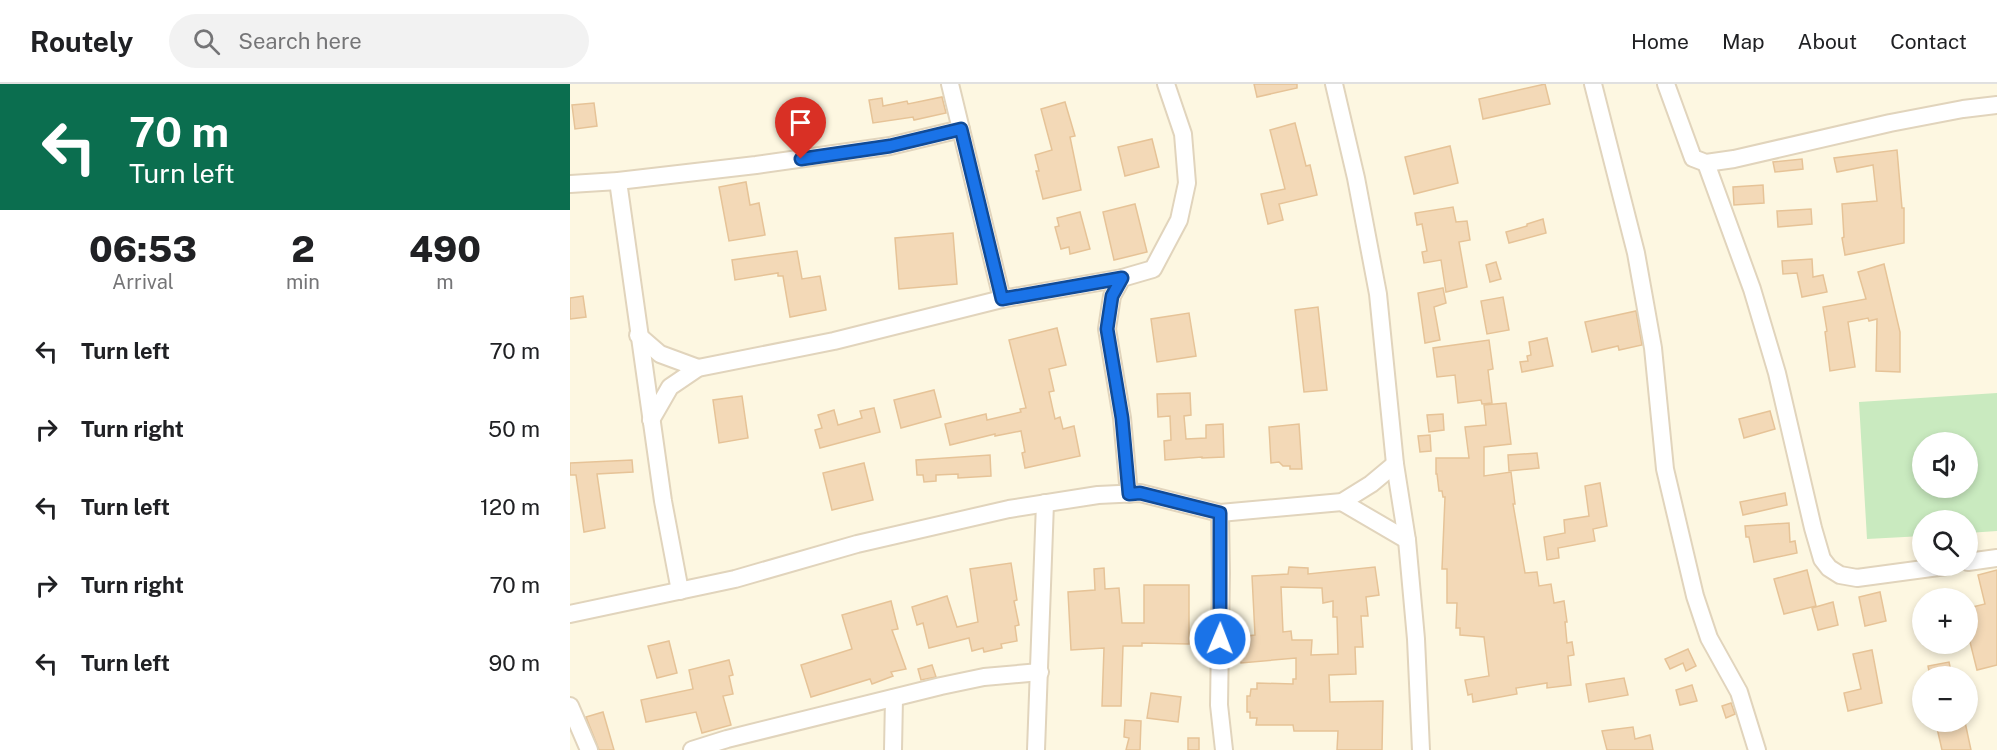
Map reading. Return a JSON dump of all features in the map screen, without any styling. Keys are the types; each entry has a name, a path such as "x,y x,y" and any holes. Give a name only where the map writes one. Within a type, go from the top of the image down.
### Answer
{"street":[{"path":"950,84 1002,299"},
{"path":"651,420 670,387 698,368 834,340 1002,299 1122,278 1153,269 1179,220 1187,183 1183,134 1166,84"},
{"path":"1335,84 1378,294 1395,464 1407,540 1416,639 1421,750"},
{"path":"1593,84 1636,253 1653,348 1665,469 1695,597 1709,638 1739,692 1757,750"},
{"path":"1666,84 1693,158 1706,163 1734,159 1900,121 1997,105"},
{"path":"570,184 618,181 756,165 890,146 961,129"},
{"path":"1706,163 1752,289 1777,373 1822,559 1840,574 1857,578 1912,571"},
{"path":"618,181 663,501 680,591"},
{"path":"1122,278 1112,296 1107,329 1122,418 1129,494"},
{"path":"638,335 660,354 698,368"},
{"path":"570,614 735,579 857,544 1009,509 1098,495 1140,493 1220,513 1342,502 1371,484 1395,464"},
{"path":"1342,502 1407,540"},
{"path":"1036,750 1046,503"},
{"path":"1220,513 1219,705 1224,750"},
{"path":"1978,561 1997,558"},
{"path":"692,750 727,739 984,677 1040,672"},
{"path":"893,750 894,698"},
{"path":"570,706 589,750"}],"green space":[{"path":"1997,393 1997,531 1978,532 1978,510 1912,510 1912,537 1867,539 1859,402"}],"building":[{"path":"1254,84 1297,84 1297,88 1257,97"},
{"path":"1545,84 1550,104 1483,119 1479,99"},
{"path":"942,97 946,113 914,120 913,117 873,123 869,100 882,98 883,106"},
{"path":"1065,102 1075,136 1070,137 1081,190 1043,199 1036,171 1039,171 1035,155 1052,150 1041,109"},
{"path":"594,103 597,126 575,129 572,105"},
{"path":"1295,123 1306,166 1310,165 1317,195 1279,204 1283,220 1268,224 1261,194 1285,189 1270,130"},
{"path":"1152,139 1159,167 1125,176 1118,147"},
{"path":"1450,146 1458,183 1414,194 1405,157"},
{"path":"1897,150 1902,208 1904,208 1904,243 1845,255 1842,238 1844,237 1842,204 1877,201 1873,165 1837,172 1834,158"},
{"path":"1802,159 1803,169 1775,172 1773,162"},
{"path":"746,182 750,205 759,203 765,235 729,241 719,187"},
{"path":"1763,185 1764,203 1734,205 1733,187"},
{"path":"1135,204 1147,252 1114,260 1103,212"},
{"path":"1453,207 1456,222 1467,221 1470,240 1459,242 1467,287 1446,292 1441,260 1424,263 1422,252 1427,251 1422,224 1417,225 1415,213"},
{"path":"1811,209 1812,224 1778,227 1777,211"},
{"path":"1080,212 1090,249 1070,254 1069,247 1061,249 1055,227 1059,226 1057,218"},
{"path":"1543,219 1546,233 1509,243 1506,232"},
{"path":"953,233 957,284 899,289 895,238"},
{"path":"797,251 802,279 820,276 826,310 790,317 783,276 778,276 778,273 735,280 732,260"},
{"path":"1812,259 1813,277 1823,275 1827,292 1802,297 1797,273 1783,274 1782,261"},
{"path":"1496,262 1501,279 1490,282 1486,265"},
{"path":"1884,264 1900,332 1900,372 1876,371 1877,319 1869,321 1868,318 1848,322 1855,367 1830,371 1823,307 1866,299 1858,272"},
{"path":"1443,288 1446,303 1434,307 1440,340 1425,343 1418,293"},
{"path":"583,296 586,317 570,319 570,298"},
{"path":"1503,297 1509,330 1487,334 1481,301"},
{"path":"1318,307 1327,390 1304,392 1295,310"},
{"path":"1636,311 1642,345 1619,350 1618,346 1592,352 1585,322"},
{"path":"1189,313 1196,356 1157,362 1151,319"},
{"path":"1057,328 1066,365 1049,369 1054,391 1049,392 1055,419 1060,417 1063,429 1074,426 1080,456 1025,468 1021,431 995,436 995,434 950,445 945,424 986,414 987,420 1021,412 1020,409 1026,408 1009,340"},
{"path":"1547,338 1553,366 1522,372 1520,362 1528,361 1527,356 1531,355 1529,342"},
{"path":"1489,340 1493,369 1488,370 1492,403 1482,404 1481,400 1458,403 1455,375 1437,377 1433,348"},
{"path":"934,390 941,417 901,428 894,400"},
{"path":"1190,393 1191,415 1184,416 1186,439 1206,438 1206,425 1223,424 1224,457 1165,460 1164,441 1171,440 1170,416 1158,417 1157,394"},
{"path":"742,396 748,438 719,443 713,400"},
{"path":"1506,403 1511,444 1484,447 1484,476 1511,472 1515,504 1513,504 1525,573 1537,572 1539,586 1551,584 1554,603 1564,601 1567,643 1572,642 1574,655 1568,656 1571,685 1547,688 1547,683 1516,688 1517,694 1473,702 1472,694 1468,695 1465,680 1489,676 1484,637 1460,635 1460,628 1456,628 1457,603 1447,603 1447,569 1442,569 1445,497 1442,491 1439,491 1436,458 1469,458 1465,427 1486,425 1484,405"},
{"path":"874,408 880,432 820,448 815,430 822,428 818,415 834,410 838,425 862,418 860,411"},
{"path":"1770,411 1775,429 1744,438 1739,419"},
{"path":"1443,414 1444,430 1429,432 1427,415"},
{"path":"1299,424 1302,469 1290,469 1290,466 1283,466 1279,462 1271,463 1269,427"},
{"path":"1430,435 1431,451 1420,452 1418,436"},
{"path":"1537,453 1539,468 1509,471 1508,455"},
{"path":"990,455 991,476 958,478 958,474 936,475 936,481 924,482 923,475 917,475 916,460"},
{"path":"632,460 633,472 597,474 605,528 584,532 576,475 570,475 570,463"},
{"path":"864,463 873,500 832,510 823,473"},
{"path":"1600,483 1607,526 1593,529 1595,541 1558,548 1559,558 1547,560 1544,537 1565,533 1564,520 1589,516 1585,486"},
{"path":"1785,493 1787,505 1743,515 1740,502"},
{"path":"1789,523 1790,542 1795,541 1797,553 1754,562 1745,526"},
{"path":"1011,563 1017,600 1014,601 1019,625 1015,626 1017,641 1001,644 1002,648 984,652 983,648 972,651 969,638 929,648 923,623 917,625 912,607 947,596 957,627 978,622 970,569"},
{"path":"1289,567 1308,568 1308,574 1375,567 1379,595 1366,597 1368,616 1361,616 1363,647 1355,647 1356,674 1329,675 1330,702 1383,701 1382,750 1337,750 1338,731 1294,731 1293,725 1256,725 1257,718 1250,718 1250,712 1247,712 1247,696 1250,696 1251,689 1257,689 1257,683 1293,684 1293,679 1296,679 1296,658 1241,663 1238,637 1255,635 1252,576 1288,574","holes":["1281,587 1322,588 1323,603 1333,601 1333,617 1337,617 1338,654 1311,655 1312,640 1292,640 1291,631 1283,632"]},
{"path":"1104,568 1105,589 1119,588 1122,623 1144,623 1144,585 1189,585 1189,644 1142,643 1142,646 1123,646 1121,706 1102,706 1104,648 1071,650 1068,592 1095,590 1094,569"},
{"path":"1807,570 1816,606 1784,614 1774,579"},
{"path":"1997,570 1997,665 1978,670 1973,654 1978,654 1978,606 1985,604 1978,575"},
{"path":"1880,592 1886,621 1865,626 1859,597"},
{"path":"891,601 898,629 892,630 906,669 891,672 893,676 872,684 870,679 811,697 801,665 852,649 842,615"},
{"path":"1833,602 1838,625 1818,630 1812,608"},
{"path":"669,641 677,673 657,678 648,646"},
{"path":"1688,649 1696,666 1686,671 1683,663 1670,669 1665,659"},
{"path":"1872,650 1882,703 1848,711 1844,693 1861,689 1853,654"},
{"path":"729,660 733,675 729,676 733,694 723,696 731,725 702,733 696,712 646,722 641,700 693,689 689,670"},
{"path":"1949,662 1950,666 1928,666"},
{"path":"932,665 936,677 921,680 918,669"},
{"path":"1624,678 1628,695 1589,702 1586,684"},
{"path":"1692,685 1697,701 1680,705 1676,690"},
{"path":"1151,693 1181,697 1178,722 1147,718"},
{"path":"1731,703 1735,714 1726,718 1722,706"},
{"path":"603,712 614,750 599,750 586,717"},
{"path":"1125,720 1141,721 1140,750 1126,750 1129,738 1124,737"},
{"path":"1633,727 1635,739 1650,735 1653,750 1607,750 1602,731"},
{"path":"1938,732 1967,732 1971,750 1942,750"},
{"path":"1188,738 1199,738 1199,750 1188,750"}],"route":[{"path":"801,159 890,146 961,129 1002,299 1122,278 1112,296 1107,329 1122,418 1129,494 1140,493 1220,513 1220,639"}]}
